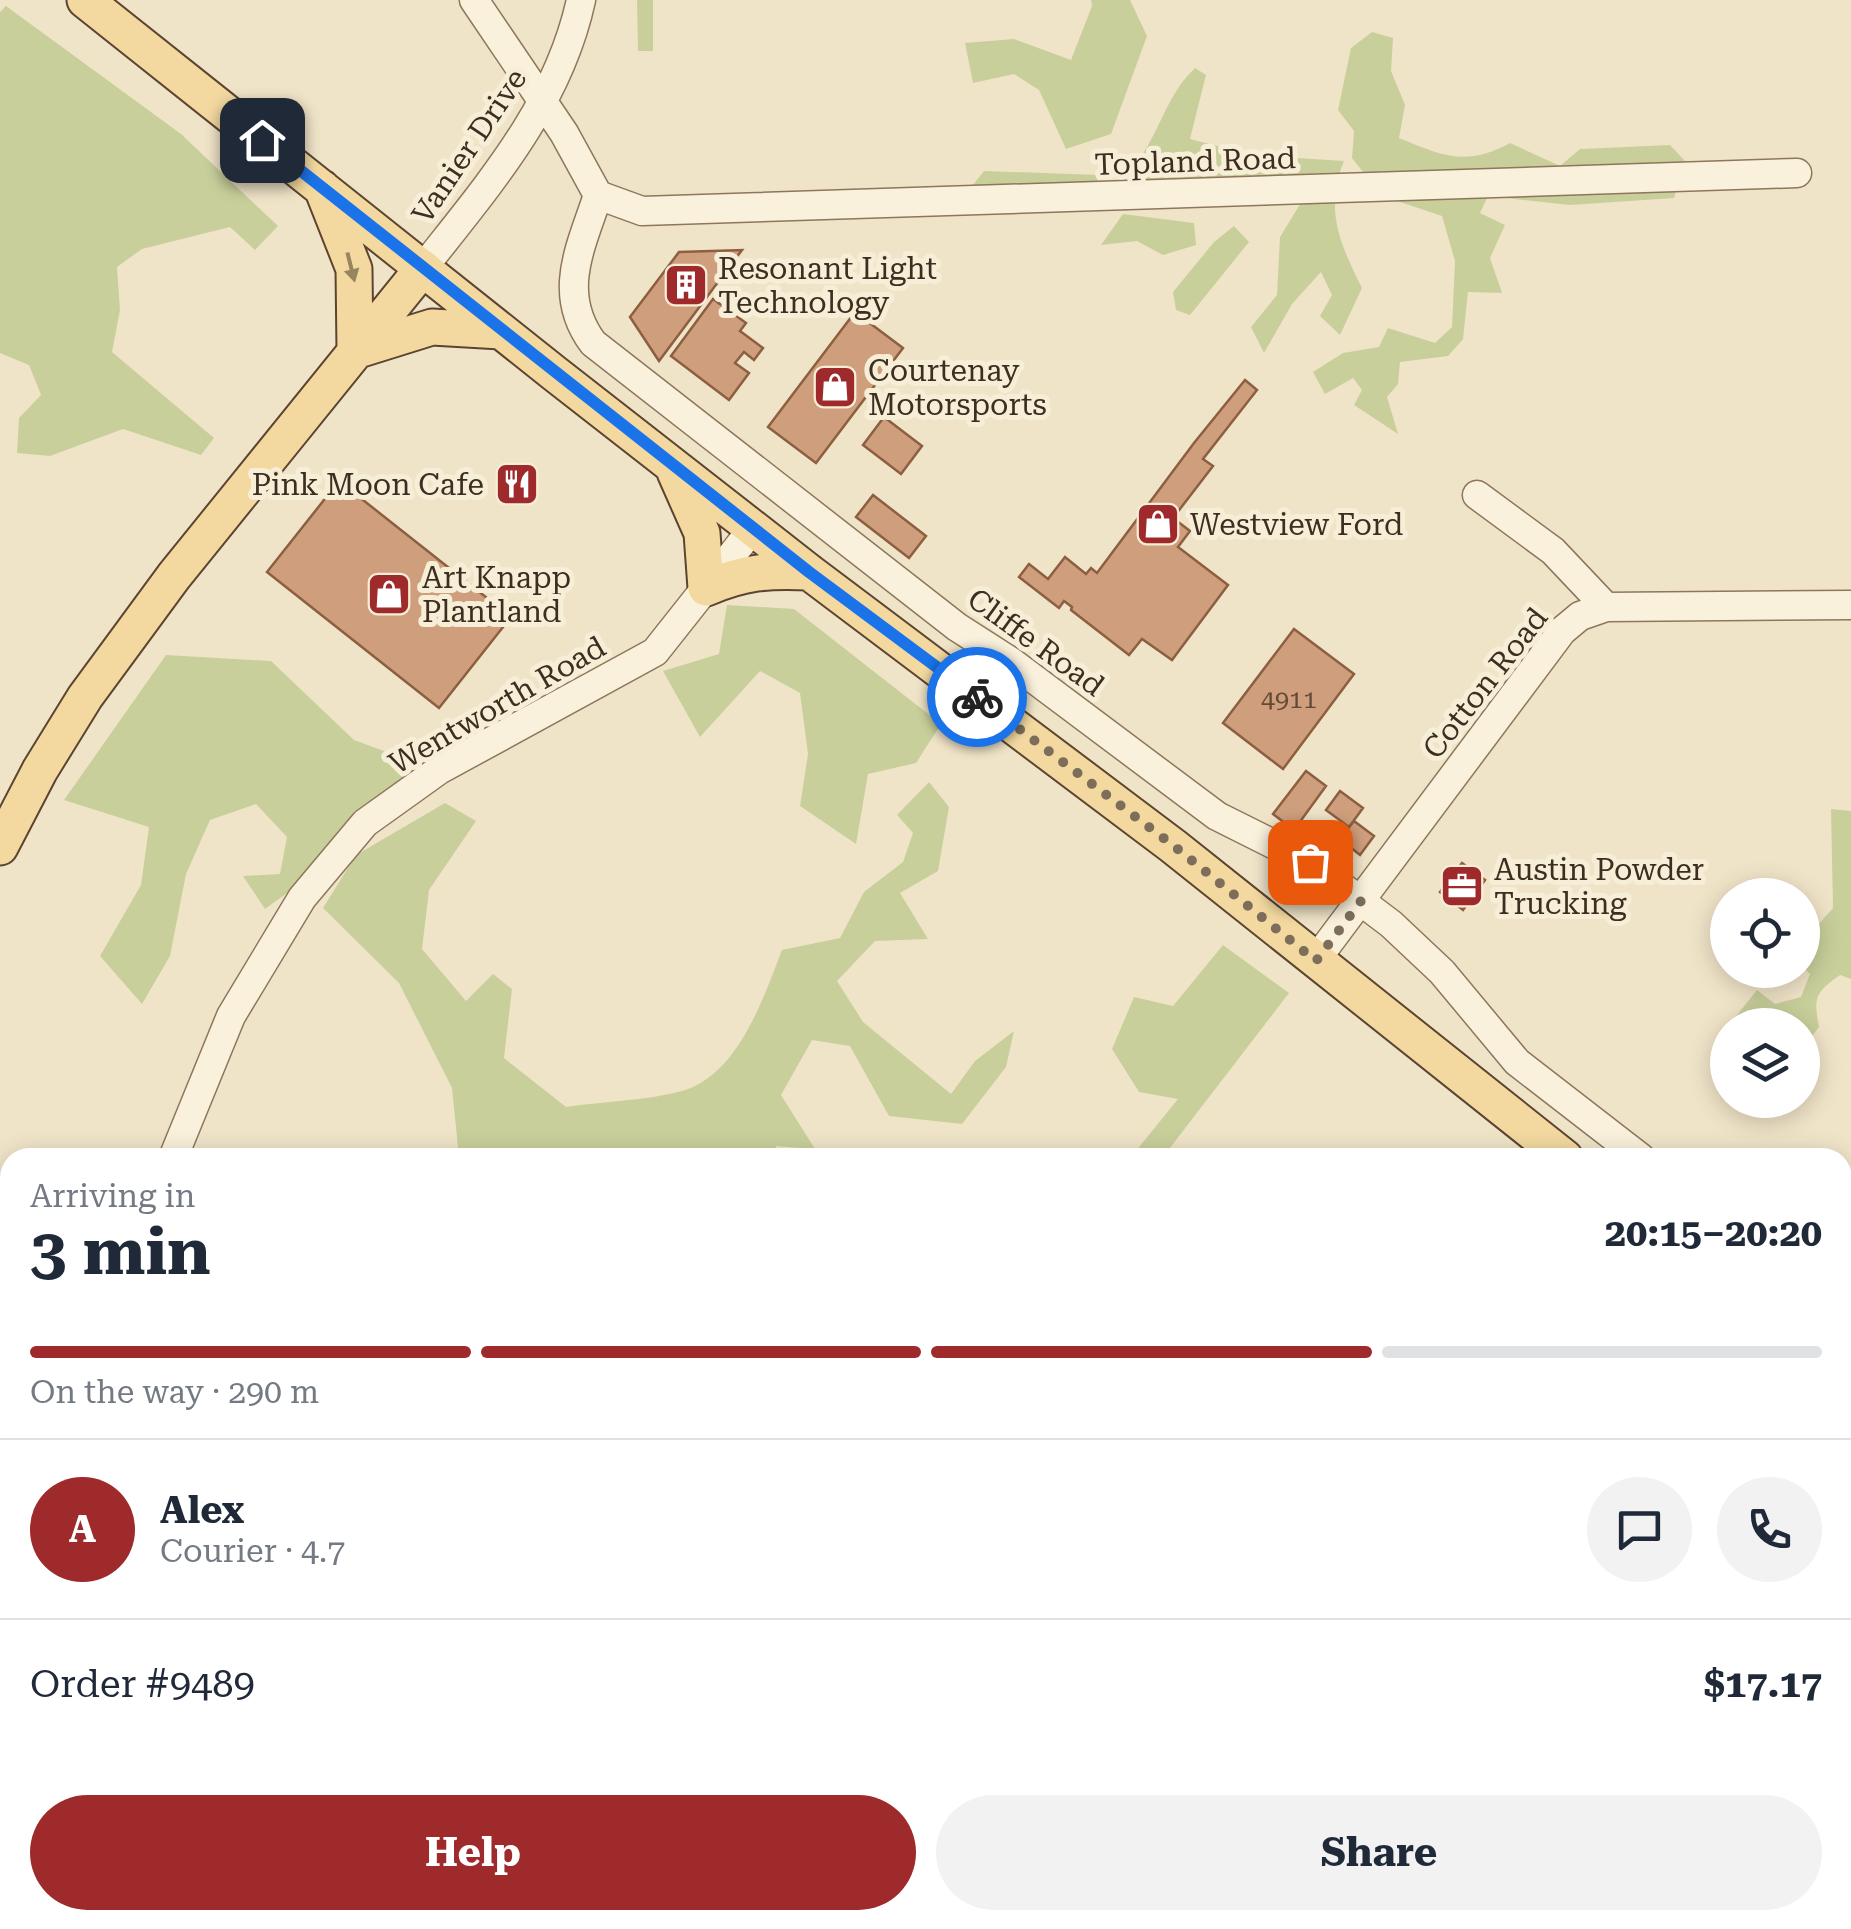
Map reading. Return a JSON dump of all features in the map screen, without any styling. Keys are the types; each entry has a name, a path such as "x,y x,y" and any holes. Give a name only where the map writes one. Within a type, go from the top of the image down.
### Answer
{"main road":[{"path":"85,0 809,572 1174,846 1552,1148"},
{"path":"322,187 354,270 355,351"},
{"path":"0,847 40,770 85,697 174,576 423,268"},
{"path":"355,351 432,327 501,330"},
{"path":"672,464 702,533 706,588 737,575 767,570 809,572"}],"street":[{"path":"474,0 544,103 598,195"},
{"name":"Vanier Drive","path":"423,268 489,184 544,103 581,0"},
{"name":"Topland Road","path":"598,195 642,211 1797,173"},
{"name":"Cliffe Road","path":"598,195 577,262 573,294 578,318 601,350 957,627 1010,661 1218,816 1310,862 1361,901 1431,961 1517,1062 1628,1148"},
{"path":"1476,494 1553,551 1606,607"},
{"name":"Wentworth Road","path":"176,1148 231,1016 302,898 365,823 440,770 655,652 754,528"},
{"name":"Cotton Road","path":"1316,961 1562,631 1580,616 1606,607 1851,604"}],"green space":[{"path":"637,0 653,0 653,51 638,51"},
{"path":"1091,0 1130,0 1147,36 1111,134 1066,149 1039,90 1014,74 973,83 965,43 1014,39 1071,60"},
{"path":"6,6 181,134 278,226 255,250 230,227 142,249 117,267 120,310 112,352 214,438 201,455 123,429 50,456 17,453 19,418 41,395 29,365 0,353 0,12"},
{"path":"1372,32 1393,38 1391,71 1405,105 1399,138 1429,150 1467,157 1510,143 1560,166 1580,149 1670,145 1685,161 1674,198 1570,205 1488,196 1480,213 1505,225 1490,258 1502,293 1468,292 1463,339 1448,356 1400,362 1398,384 1387,397 1398,434 1354,405 1362,390 1353,378 1325,394 1313,372 1343,353 1379,347 1388,328 1435,343 1452,327 1455,261 1442,216 1382,196 1352,158 1354,131 1338,110 1351,48"},
{"path":"1195,68 1206,75 1190,139 1251,155 1344,161 1335,195 1337,226 1362,288 1340,335 1320,316 1332,295 1321,272 1292,304 1264,353 1251,327 1277,295 1280,237 1302,201 1130,202 1129,172 1148,146 1176,92"},
{"path":"984,171 1098,175 1093,204 969,190"},
{"path":"1123,214 1194,223 1196,245 1163,255 1137,241 1101,245"},
{"path":"1234,226 1249,242 1190,315 1176,310 1173,292 1214,242"},
{"path":"727,605 794,609 941,724 916,763 868,774 856,844 800,806 808,754 800,693 760,671 700,737 663,671 719,654"},
{"path":"166,655 271,661 354,740 411,761 411,788 312,875 265,909 243,876 280,874 287,837 256,804 210,820 186,874 170,956 142,1004 100,956 141,885 149,827 64,800"},
{"path":"929,782 949,807 938,871 900,893 928,939 875,941 837,981 863,1022 951,1094 975,1061 1014,1031 1006,1067 962,1124 889,1116 850,1046 812,1040 781,1095 814,1148 458,1148 452,1088 399,983 323,908 356,855 445,803 476,821 429,890 422,949 466,1001 493,974 512,989 504,1058 566,1107 639,1099 682,1091 719,1069 746,1033 782,950 840,938 864,892 903,862 913,833 897,815"},
{"path":"1831,809 1851,811 1851,979 1840,975 1826,986 1818,996 1816,1008 1743,1008 1757,990 1775,1004 1801,997 1805,988 1820,988 1820,923 1833,908"},
{"path":"1223,945 1289,993 1170,1148 1138,1148 1178,1099 1139,1092 1112,1049 1134,997 1173,1006"}],"building":[{"name":"Resonant Light Technology","path":"742,250 659,361 630,317 679,252"},
{"path":"713,299 746,323 740,331 763,348 754,360 744,352 735,363 749,373 729,400 671,356"},
{"name":"Courtenay Motorsports","path":"855,312 903,348 816,463 768,427"},
{"name":"Westview Ford","path":"1245,380 1257,390 1203,459 1213,466 1173,518 1190,531 1178,547 1228,585 1172,660 1142,639 1129,655 1064,601 1059,608 1019,577 1029,564 1048,579 1065,557 1086,574 1091,568 1097,573"},
{"path":"884,417 922,446 901,474 863,445"},
{"name":"Art Knapp Plantland","path":"339,481 511,617 439,708 267,572"},
{"path":"873,495 926,536 909,558 856,517"},
{"path":"1294,629 1354,674 1283,769 1223,723"},
{"path":"1306,771 1326,786 1294,830 1273,814"},
{"path":"1340,791 1363,808 1349,827 1326,810"},
{"path":"1354,821 1374,836 1360,855 1340,839"},
{"name":"Austin Powder Trucking","path":"1462,863 1485,880 1463,910 1440,892"}],"way so far":[{"path":"977,697 1174,846 1316,961 1361,901 1310,862"}],"place":[{"name":"Resonant Light Technology","path":"686,285"},
{"name":"Courtenay Motorsports","path":"835,387"},
{"name":"Pink Moon Cafe","path":"517,484"},
{"name":"Westview Ford","path":"1158,524"},
{"name":"Art Knapp Plantland","path":"389,594"},
{"name":"Austin Powder Trucking","path":"1462,886"}],"route":[{"path":"262,140 809,572 977,697"}]}
